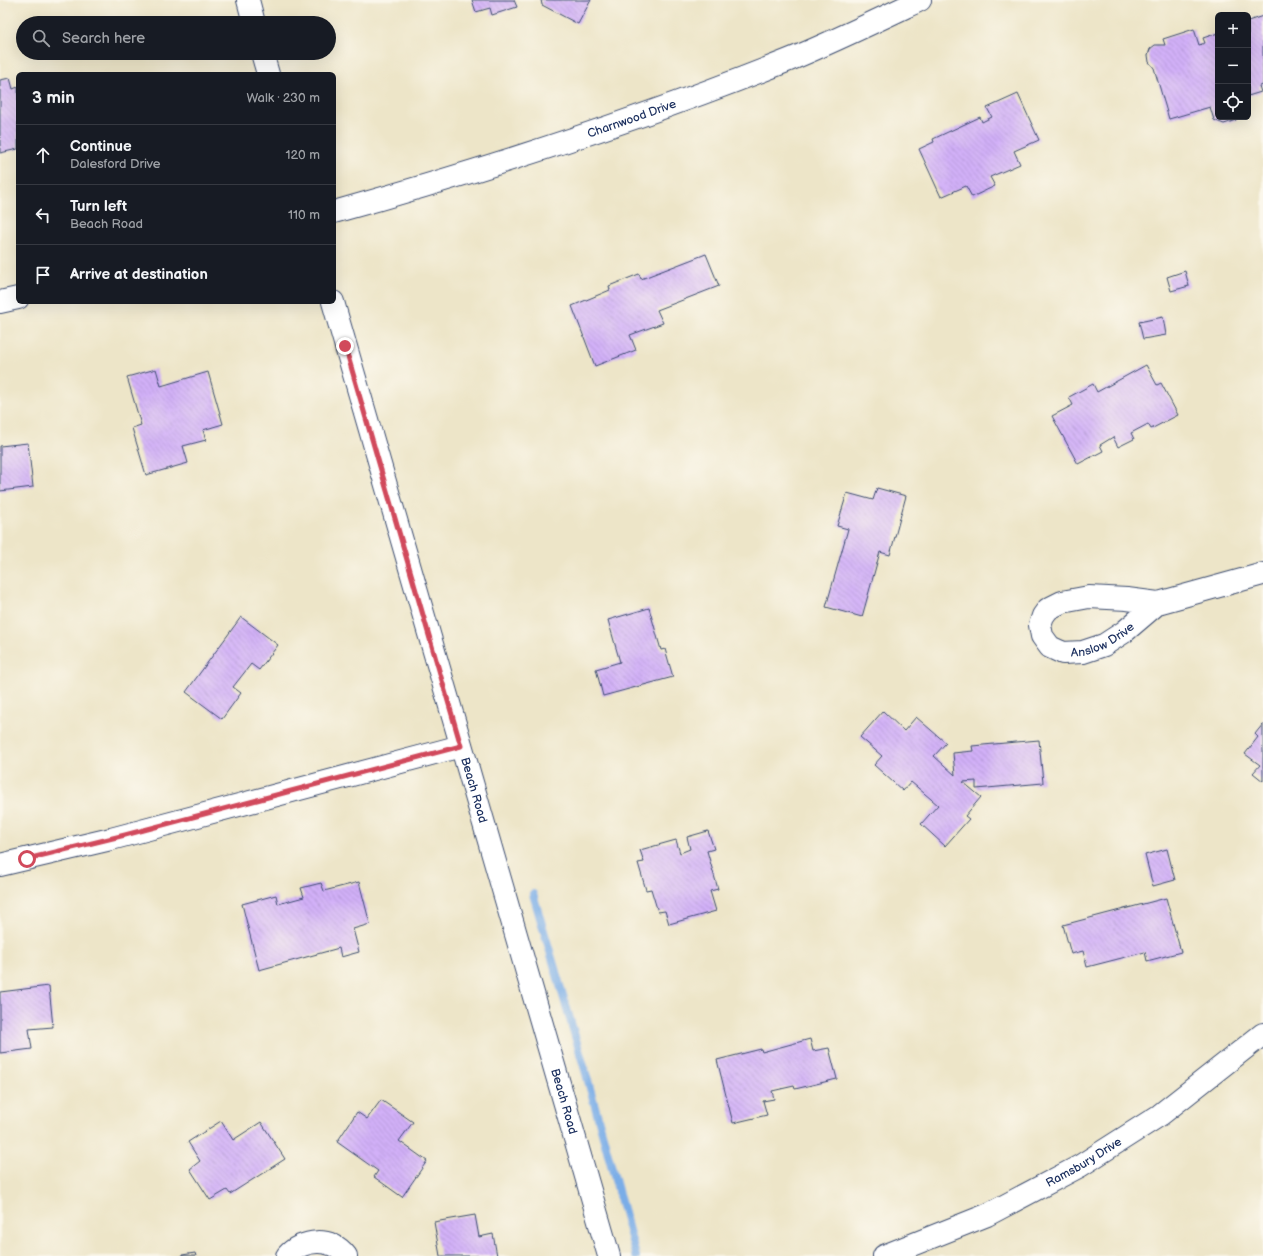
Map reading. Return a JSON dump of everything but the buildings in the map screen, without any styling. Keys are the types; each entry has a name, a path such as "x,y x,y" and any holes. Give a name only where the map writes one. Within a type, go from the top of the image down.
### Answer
{"street":[{"path":"248,0 252,16"},
{"name":"Charnwood Drive","path":"336,211 488,166 669,105 790,60 920,0"},
{"path":"264,60 267,72"},
{"path":"0,302 16,298"},
{"name":"Beach Road","path":"333,304 608,1256"},
{"name":"Anslow Drive","path":"1158,604 1127,599 1089,597 1062,602 1048,609 1043,616 1040,625 1042,636 1050,647 1063,654 1083,652 1104,644 1124,632 1158,604 1263,574"},
{"path":"0,866 119,837 461,746"},
{"name":"Ramsbury Drive","path":"884,1256 987,1215 1080,1166 1160,1115 1263,1034"},
{"path":"287,1256 294,1249 307,1243 322,1242 335,1246 346,1256"}],"waterway":[{"path":"533,894 585,1070 636,1256"}],"route":[{"path":"27,859 125,835 461,746 345,346"}]}
